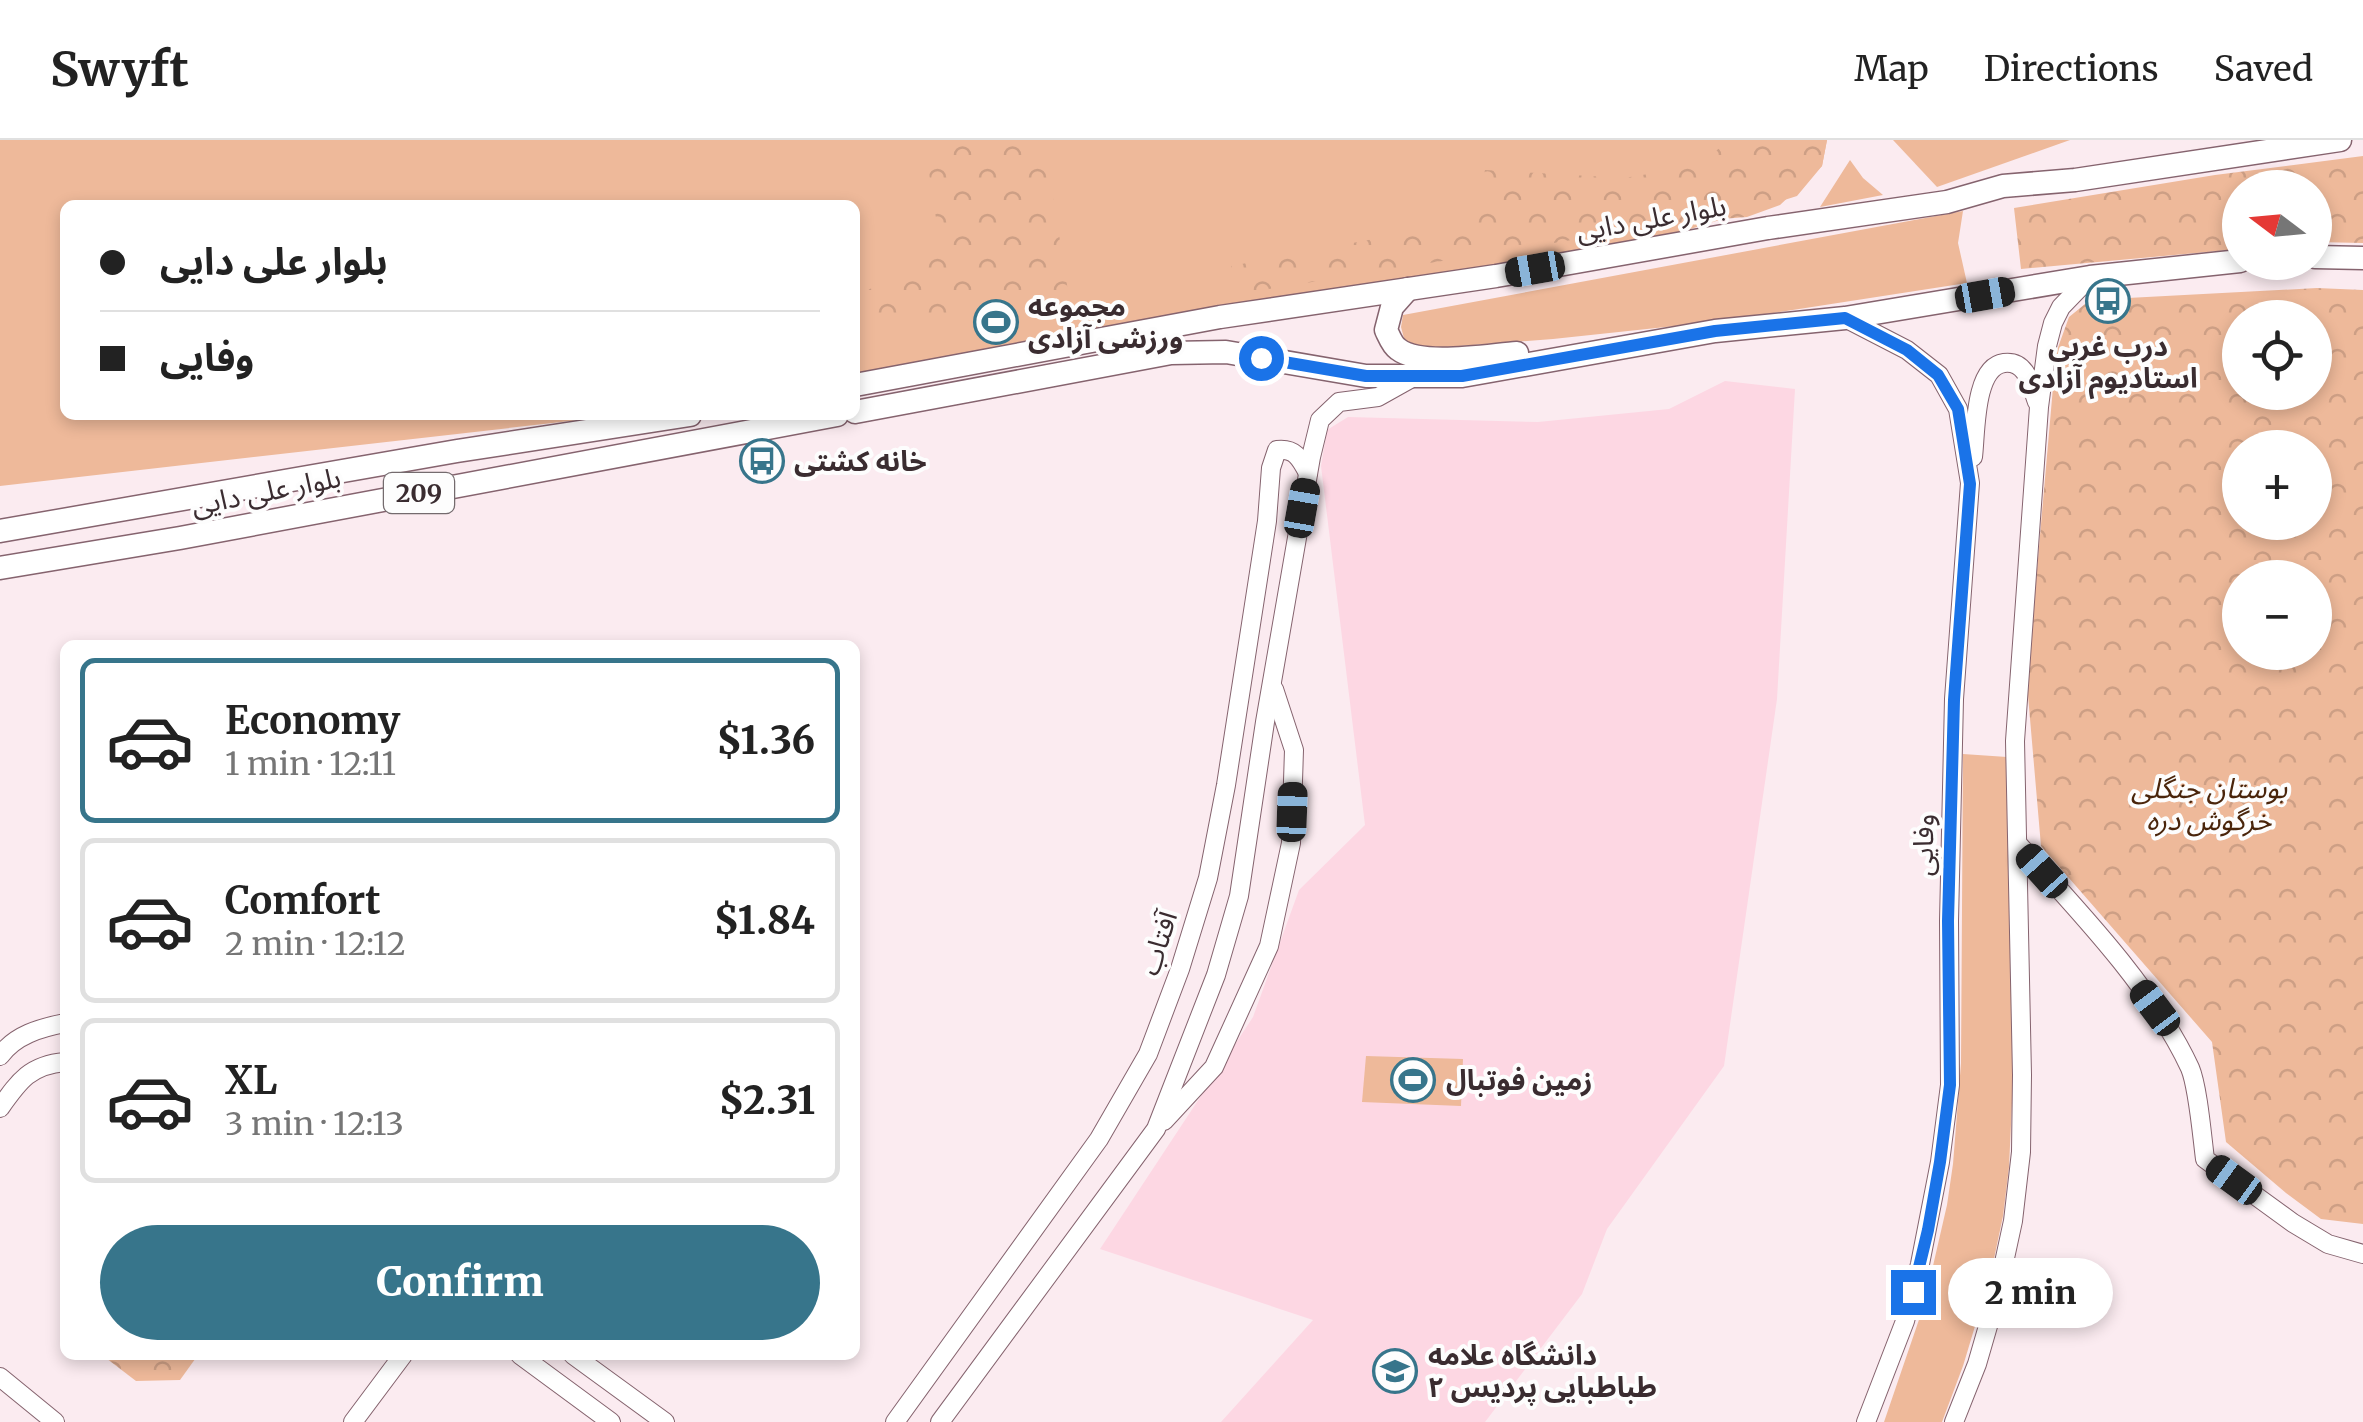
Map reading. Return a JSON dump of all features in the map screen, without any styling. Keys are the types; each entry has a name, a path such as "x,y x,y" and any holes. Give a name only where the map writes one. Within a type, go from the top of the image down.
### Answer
{"main road":[{"name":"بلوار علی دایی","path":"860,384 1220,317 1947,202 2003,186 2075,180 2340,140"},
{"path":"2332,257 2363,258"},
{"path":"860,411 1171,353 1226,352 1366,376 1462,376 1715,331 1845,318 2090,277 2222,263"},
{"path":"1408,289 1392,307 1386,330 1395,348 1409,356 1592,353"},
{"name":"بلوار علی دایی","path":"0,531 658,420"},
{"name":"بلوار علی دایی","path":"0,568 810,420"}],"street":[{"path":"1957,1421 1997,1295 2021,1152 2016,741 2039,407 2053,323 2061,306 2090,277"},
{"name":"وفایی","path":"1845,318 1907,350 1938,375 1958,409 1970,484 1954,700 1948,921 1950,1085 1920,1264 1905,1321 1866,1422"},
{"path":"1970,484 1980,390 1987,371 1999,363 2013,363 2024,370 2039,407"},
{"path":"1153,1132 1216,974 1239,896 1272,684 1320,420 1338,402 1378,396 1413,377"},
{"name":"آفتاب","path":"895,1422 1099,1139 1148,1054 1208,878 1264,540 1271,468 1277,450 1288,449 1300,456 1308,473"},
{"path":"940,1422 1153,1132 1214,1067 1269,946 1291,843 1294,750 1272,684"},
{"path":"2018,844 2090,924 2155,1008 2192,1072 2205,1159 2293,1223 2328,1244 2363,1254"},
{"path":"0,1056 23,1036 60,1023"},
{"path":"0,1108 28,1072 60,1062"},
{"path":"353,1422 399,1360"},
{"path":"527,1360 611,1422"},
{"path":"580,1360 664,1422"},
{"path":"0,1377 30,1414 55,1422"}],"shaded area":[{"path":"1725,381 1795,389 1777,699 1724,1066 1607,1229 1582,1294 1485,1422 1221,1422 1313,1320 1100,1249 1253,1017 1299,890 1365,825 1321,466 1327,430 1348,417 1538,422 1669,409"}],"green space":[{"name":"مجموعه ورزشی آزادی","path":"0,140 1827,140 1822,166 1797,196 1629,248 1067,335 860,372 860,200 60,200 60,420 579,420 0,486"},
{"path":"924,140 1044,140 1071,310 914,326 860,307 860,294 941,251"},
{"path":"1721,140 1827,140 1822,166 1780,205 1747,217 1683,222 1232,295 1231,266 1474,220 1485,170 1624,178 1691,167 1720,148"},
{"path":"1893,140 2070,140 1937,187"},
{"path":"2363,156 2363,243 2332,242 2332,170 2254,170"},
{"path":"1850,160 1883,195 1820,207"},
{"path":"2222,174 2222,251 2021,269 2014,208"},
{"path":"1963,211 1958,243 1967,283 1722,321 1553,339 1433,348 1405,342 1401,327 1403,315"},
{"name":"بوستان جنگلی خرگوش دره","path":"2317,288 2363,290 2363,1224 2321,1219 2226,1142 2212,1042 2041,846 2027,684 2056,353 2069,317 2090,300"},
{"path":"1963,754 2007,757 2013,1082 2009,1167 1991,1273 1942,1422 1884,1422 1924,1305 1953,1164 1961,1063"},
{"name":"زمین فوتبال","path":"1366,1056 1463,1059 1461,1106 1362,1102"},
{"path":"109,1360 194,1360 180,1380 136,1381"}],"place":[{"name":"درب غربی استادیوم آزادی","path":"2108,301"},
{"name":"مجموعه ورزشی آزادی","path":"996,322"},
{"name":"خانه کشتی","path":"762,461"},
{"name":"زمین فوتبال","path":"1413,1080"},
{"name":"دانشگاه علامه طباطبایی پردیس ۲","path":"1395,1371"}],"route":[{"path":"1261,358 1366,376 1462,376 1715,331 1845,318 1907,350 1938,375 1958,409 1970,484 1954,700 1948,921 1950,1085 1928,1230 1913,1292"}]}
